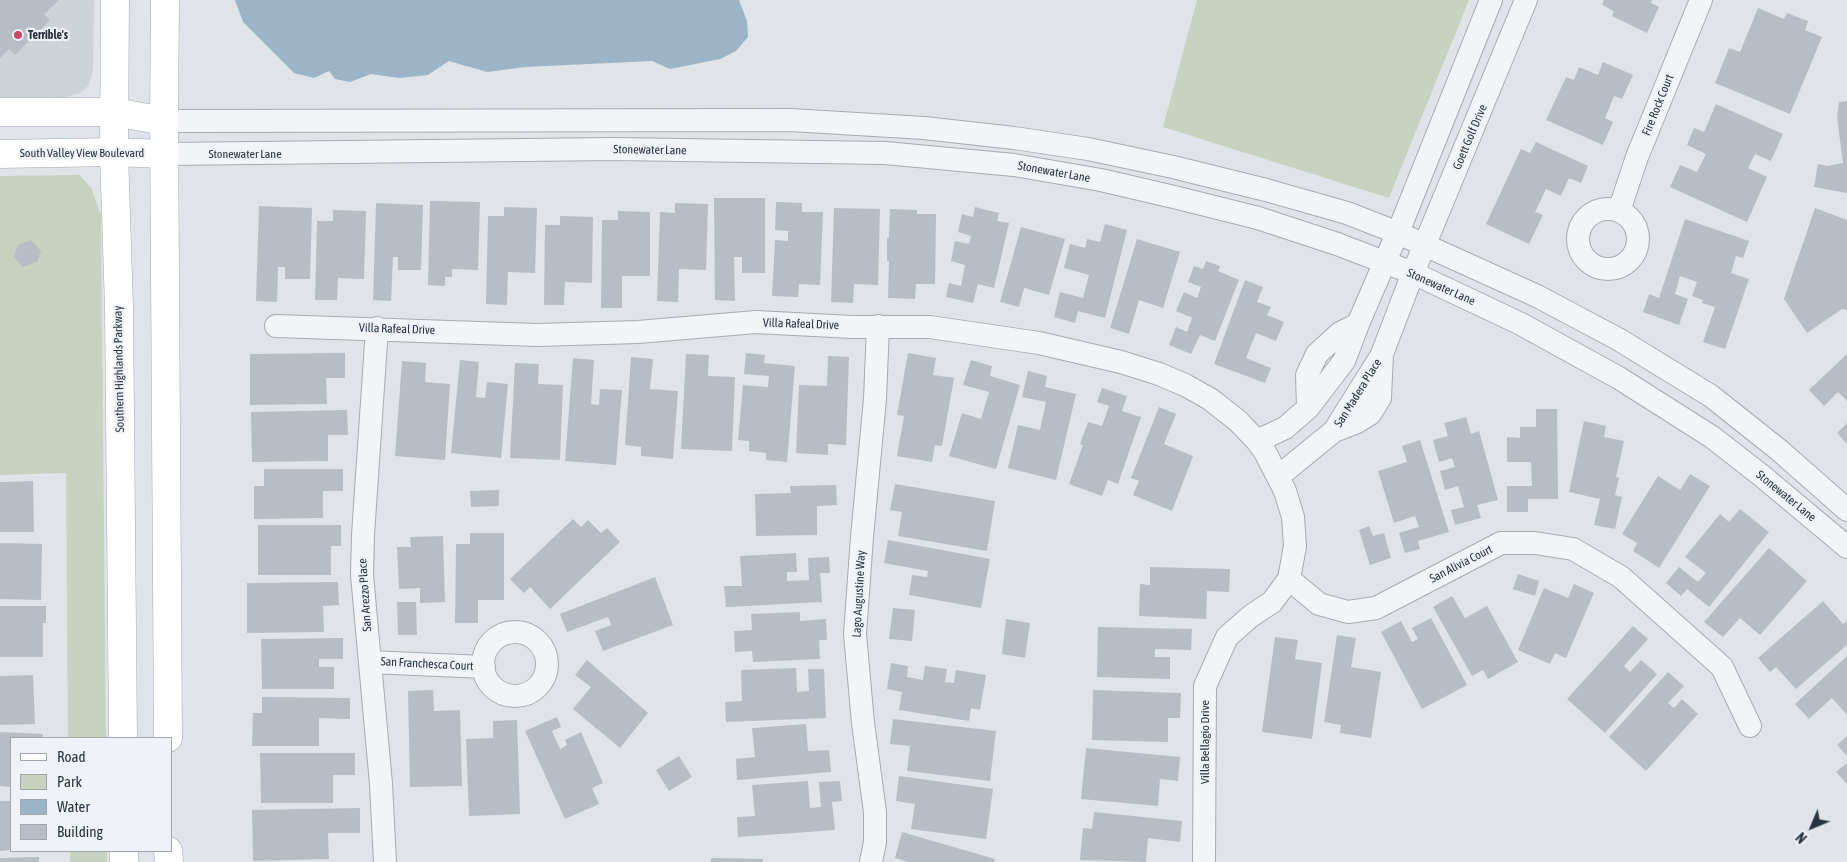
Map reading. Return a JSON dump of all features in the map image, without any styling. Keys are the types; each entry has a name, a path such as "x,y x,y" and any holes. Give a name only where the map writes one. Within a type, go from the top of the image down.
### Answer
{"main road":[{"name":"Southern Highlands Parkway","path":"115,0 114,152 119,307 123,737"},
{"path":"165,0 168,737"},
{"path":"0,112 114,112 164,120"},
{"name":"South Valley View Boulevard","path":"0,154 114,152 165,154"}],"street":[{"path":"1257,441 1285,428 1308,408 1344,361 1398,233 1491,0"},
{"name":"Goett Golf Drive","path":"1413,274 1526,0"},
{"name":"Fire Rock Court","path":"1619,210 1637,157 1701,0"},
{"path":"164,120 790,120 934,129 1056,144 1173,167 1347,213 1425,245 1570,313 1626,344 1705,393 1779,450 1847,510"},
{"name":"Stonewater Lane","path":"165,154 634,150 861,153 976,160 1014,165 1101,180 1217,207 1303,232 1413,274 1467,298 1539,334 1649,396 1712,436 1847,547"},
{"name":"San Madera Place","path":"1279,476 1334,431 1382,354 1413,274"},
{"name":"Villa Rafeal Drive","path":"276,326 537,335 638,332 756,322 930,327 1039,343 1130,365 1185,384 1210,399 1238,421 1257,441 1279,476"},
{"name":"Lago Augustine Way","path":"871,862 875,842 875,812 863,723 855,634 875,399 878,326"},
{"name":"San Arezzo Place","path":"377,328 362,535 362,576 381,784 385,862"},
{"name":"Villa Bellagio Drive","path":"1204,862 1206,686 1227,637 1251,616 1272,602 1289,579 1295,546 1293,517 1279,476"},
{"name":"San Alivia Court","path":"1289,579 1319,604 1348,612 1376,608 1501,543 1535,543 1573,549 1621,577 1722,667 1750,726"},
{"name":"San Franchesca Court","path":"370,662 484,667"}],"shaded area":[{"path":"0,0 94,0 93,71 88,86 84,90 64,98 0,97"}],"green space":[{"path":"1197,0 1469,0 1389,198 1163,127"},
{"path":"79,175 91,187 101,215 106,737 68,737 66,473 0,475 0,176"},
{"path":"70,852 107,852 107,862 70,862"}],"water":[{"path":"235,0 739,0 747,21 748,37 736,51 720,59 670,69 652,61 525,67 487,72 449,61 428,75 400,78 371,74 350,82 335,79 329,71 314,78 294,73 243,22"}],"building":[{"name":"Terrible's","path":"0,0 59,0 44,14 50,20 15,55 9,49 0,58"},
{"path":"1604,0 1652,0 1651,3 1659,7 1647,33 1612,16 1614,11 1602,5"},
{"path":"1758,8 1784,19 1787,13 1808,21 1805,30 1822,37 1790,114 1715,83 1729,48 1740,52"},
{"path":"1603,62 1633,75 1622,99 1614,96 1605,118 1613,122 1603,145 1546,120 1566,77 1574,80 1579,67 1598,75"},
{"path":"1847,101 1847,193 1814,187 1818,164 1827,166 1843,163 1837,117 1839,102"},
{"path":"1716,104 1783,134 1771,161 1755,154 1748,168 1767,177 1747,222 1670,187 1680,165 1697,172 1706,154 1687,145 1694,128 1704,132"},
{"path":"1536,142 1588,166 1581,183 1569,178 1561,196 1546,189 1535,212 1543,215 1529,244 1486,224 1521,149 1530,153"},
{"path":"714,198 765,198 765,273 742,273 742,257 734,257 735,301 715,300"},
{"path":"430,201 480,202 478,270 452,269 452,277 445,277 445,286 428,285"},
{"path":"776,202 802,203 802,212 823,212 820,285 799,284 798,297 772,296 775,240 788,241 788,231 775,230"},
{"path":"376,203 423,205 421,270 398,270 398,257 393,257 391,301 373,300"},
{"path":"675,203 708,204 706,270 679,269 678,302 657,301 660,212 675,213"},
{"path":"259,206 312,208 310,279 285,279 285,267 278,267 277,302 256,301"},
{"path":"504,207 537,208 535,273 508,272 507,305 486,304 488,216 504,216"},
{"path":"975,207 999,213 997,221 1009,223 994,288 978,284 973,303 946,297 949,283 961,286 965,265 951,261 955,241 969,244 971,236 958,232 962,214 973,217"},
{"path":"834,208 880,209 878,285 854,284 853,303 831,302"},
{"path":"1815,208 1847,220 1847,310 1842,309 1807,333 1784,299"},
{"path":"890,209 917,210 917,214 936,214 935,284 916,284 915,299 888,298 889,261 887,261 887,238 889,238"},
{"path":"333,210 366,211 364,279 338,278 337,300 315,300 317,221 333,221"},
{"path":"618,211 650,212 650,276 622,276 622,308 601,308 602,220 618,220"},
{"path":"560,216 593,217 592,283 565,282 564,305 544,305 545,225 560,225"},
{"path":"1685,219 1749,241 1743,258 1736,256 1731,273 1749,279 1725,349 1703,342 1715,307 1702,303 1703,300 1692,296 1697,282 1680,276 1675,294 1688,299 1679,325 1643,312 1649,294 1659,298"},
{"path":"1105,224 1127,230 1105,318 1078,311 1075,323 1054,317 1060,292 1083,298 1089,275 1064,268 1070,244 1085,248 1087,239 1100,242"},
{"path":"1021,227 1065,239 1049,295 1024,288 1019,307 1000,302"},
{"path":"1137,239 1180,252 1163,308 1139,300 1129,334 1110,328"},
{"path":"31,240 41,251 37,262 23,267 14,257 18,245"},
{"path":"1206,261 1220,266 1218,271 1239,280 1215,341 1200,335 1191,354 1169,345 1176,327 1187,332 1192,318 1176,311 1184,292 1197,298 1201,287 1188,282 1194,266 1203,269"},
{"path":"1245,280 1263,287 1257,302 1271,307 1267,315 1284,322 1276,341 1256,333 1246,358 1271,368 1265,383 1214,364"},
{"path":"345,353 345,378 326,378 327,404 250,405 250,354"},
{"path":"746,353 765,355 764,363 795,366 787,462 766,460 766,453 749,451 749,441 738,440 743,385 768,387 769,376 744,374"},
{"path":"908,353 936,358 933,375 954,378 942,446 935,445 932,462 897,456 904,416 897,415"},
{"path":"686,354 709,355 708,376 735,377 732,451 681,449"},
{"path":"1847,354 1847,401 1838,392 1824,406 1809,390"},
{"path":"828,356 849,357 846,445 828,444 828,455 796,453 799,385 827,386"},
{"path":"631,357 653,359 650,389 678,391 673,459 641,456 641,447 625,445"},
{"path":"573,358 594,360 591,404 599,405 600,389 622,390 616,465 565,461"},
{"path":"460,360 479,362 476,397 485,398 487,382 508,384 501,458 451,453"},
{"path":"971,360 992,366 990,376 1020,385 996,469 949,456 962,413 981,419 989,392 963,385"},
{"path":"402,361 426,363 425,382 450,384 445,460 395,456"},
{"path":"515,363 539,364 538,384 563,385 560,460 510,458"},
{"path":"1028,371 1047,376 1045,387 1076,394 1056,480 1008,468 1018,425 1040,430 1046,402 1022,397"},
{"path":"1102,388 1127,396 1122,411 1141,417 1118,484 1108,480 1102,496 1069,484 1083,445 1080,444 1088,422 1102,426 1109,406 1097,402"},
{"path":"1159,407 1176,414 1164,444 1193,456 1172,511 1133,495 1139,481 1131,478"},
{"path":"1536,409 1557,409 1558,499 1528,499 1528,512 1507,512 1507,486 1532,486 1531,462 1507,462 1507,437 1520,438 1520,427 1536,427"},
{"path":"347,410 348,435 328,435 328,461 252,462 251,412"},
{"path":"1466,417 1471,434 1479,431 1498,500 1477,505 1481,518 1455,525 1451,510 1464,507 1458,486 1445,490 1440,471 1455,467 1452,458 1439,462 1433,440 1448,436 1444,423"},
{"path":"1584,421 1606,426 1604,437 1624,441 1616,477 1619,478 1615,495 1622,497 1615,529 1594,525 1600,499 1569,492"},
{"path":"1847,423 1847,444 1837,433"},
{"path":"1420,440 1449,532 1418,541 1420,549 1405,553 1399,533 1419,527 1415,516 1394,523 1378,471 1407,462 1402,446"},
{"path":"264,469 343,469 343,491 323,491 323,518 254,519 254,486 264,486"},
{"path":"1690,474 1710,486 1659,568 1633,551 1637,543 1622,534 1658,476 1680,490"},
{"path":"33,481 34,532 0,532 0,482"},
{"path":"895,484 995,501 987,551 898,536 902,512 890,510"},
{"path":"836,485 837,505 817,506 817,535 756,536 755,494 791,493 790,486"},
{"path":"499,490 499,506 471,507 470,491"},
{"path":"1740,509 1769,532 1709,607 1687,589 1681,596 1666,583 1679,567 1698,582 1706,573 1685,557 1720,514 1729,522"},
{"path":"573,519 581,527 588,520 601,533 607,528 620,542 550,609 530,587 524,593 510,579"},
{"path":"258,525 341,525 341,546 331,546 331,575 258,575"},
{"path":"1369,526 1373,536 1384,533 1391,558 1370,565 1359,530"},
{"path":"470,533 504,533 504,600 478,600 478,623 455,623 456,544 470,544"},
{"path":"443,536 445,602 420,603 420,588 399,589 397,547 411,547 410,537"},
{"path":"888,540 990,559 981,608 909,595 912,575 927,577 928,571 884,563"},
{"path":"0,543 42,544 41,600 0,599"},
{"path":"1769,548 1807,581 1760,635 1740,618 1723,637 1704,622"},
{"path":"796,553 797,572 787,572 787,581 809,580 808,558 829,557 830,573 820,573 822,602 726,607 724,586 742,586 740,556"},
{"path":"1150,567 1230,569 1229,592 1207,591 1206,619 1139,616 1140,584 1150,585"},
{"path":"1518,574 1539,581 1535,596 1513,589"},
{"path":"655,577 673,625 603,651 595,631 611,625 608,617 567,632 560,614"},
{"path":"338,582 339,605 323,606 324,632 247,633 247,583"},
{"path":"1574,584 1594,593 1566,658 1555,653 1550,664 1518,650 1544,588 1568,598"},
{"path":"1452,596 1465,618 1487,606 1518,662 1488,679 1483,670 1472,676 1433,607"},
{"path":"1823,601 1843,624 1847,621 1847,645 1796,689 1776,667 1770,672 1758,658"},
{"path":"397,602 416,602 417,635 398,635"},
{"path":"0,606 46,606 46,623 43,623 43,657 0,657"},
{"path":"893,608 915,610 912,641 889,639"},
{"path":"800,612 800,621 826,619 827,640 819,640 820,659 753,662 752,651 735,652 734,631 752,630 751,614"},
{"path":"1431,618 1467,685 1422,709 1381,632 1401,621 1412,642 1418,639 1412,628"},
{"path":"1006,619 1030,623 1025,658 1002,654"},
{"path":"1633,626 1648,639 1624,666 1630,672 1641,660 1657,674 1605,733 1567,699"},
{"path":"1098,627 1192,629 1191,650 1155,649 1155,657 1170,657 1170,679 1097,677"},
{"path":"1337,635 1356,638 1351,667 1381,672 1371,738 1340,733 1341,725 1324,722"},
{"path":"1275,637 1298,640 1295,659 1322,663 1312,739 1262,732"},
{"path":"343,638 343,659 319,659 319,667 334,667 334,689 262,689 261,639"},
{"path":"1847,656 1847,715 1832,698 1809,719 1795,704"},
{"path":"587,660 648,713 620,748 573,709 591,687 575,675"},
{"path":"891,663 908,666 907,677 923,680 925,666 947,669 945,682 954,683 956,670 986,675 980,710 971,708 969,721 899,710 902,692 887,689"},
{"path":"796,668 797,692 809,691 808,669 824,669 826,718 726,722 725,702 742,701 741,670"},
{"path":"1668,672 1684,686 1668,703 1674,708 1682,699 1698,714 1646,771 1609,737"},
{"path":"33,675 35,724 0,725 0,676"},
{"path":"433,690 434,711 460,710 462,786 410,787 408,691"},
{"path":"1093,690 1181,693 1180,718 1168,718 1168,742 1092,740"},
{"path":"262,697 350,698 350,719 319,718 319,746 252,746 253,713 262,713"},
{"path":"557,717 561,727 552,731 560,749 567,745 565,740 581,732 603,783 592,788 599,804 565,819 525,731"},
{"path":"893,719 996,731 990,781 907,771 910,746 890,744"},
{"path":"517,720 520,814 469,816 466,739 493,738 493,721"},
{"path":"806,724 808,751 829,750 831,772 737,780 736,759 755,757 752,728"},
{"path":"0,732 43,734 43,737 10,737 10,787 0,786"},
{"path":"1847,736 1847,756 1837,745"},
{"path":"1086,748 1180,757 1178,781 1160,779 1158,806 1081,799"},
{"path":"260,753 355,753 355,775 333,775 333,803 261,803"},
{"path":"679,756 692,777 669,791 656,770"},
{"path":"1847,763 1847,784 1836,772"},
{"path":"899,776 993,789 986,839 911,829 915,804 896,801"},
{"path":"808,781 810,808 821,807 819,782 840,781 842,801 832,802 835,830 738,837 737,817 755,816 752,785"},
{"path":"0,801 10,801 10,850 0,851"},
{"path":"360,808 360,833 328,833 329,859 253,861 252,810"},
{"path":"1094,812 1182,821 1180,842 1148,838 1146,862 1080,860 1083,828 1092,829"},
{"path":"902,832 995,859 994,862 908,862 895,858"},
{"path":"39,857 39,862 0,862 0,858"},
{"path":"711,858 763,859 763,862 711,862"}],"place":[{"name":"Terrible's","path":"18,35"}]}
